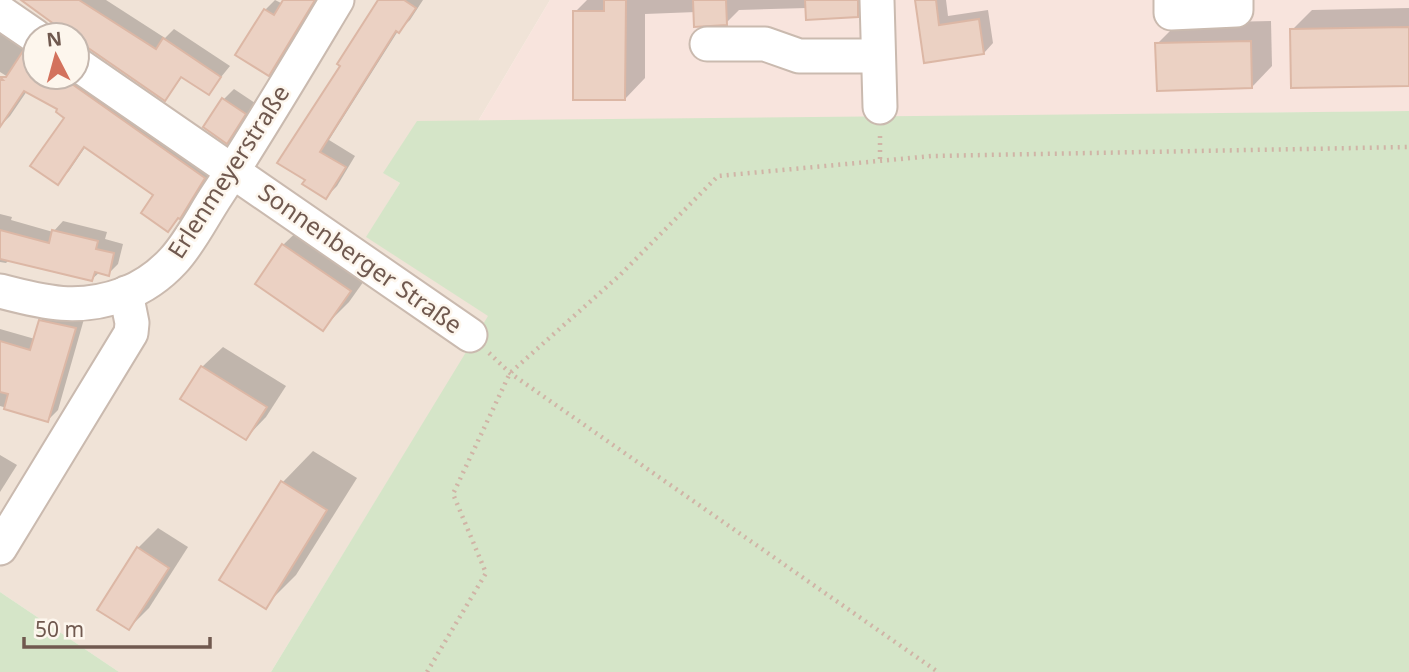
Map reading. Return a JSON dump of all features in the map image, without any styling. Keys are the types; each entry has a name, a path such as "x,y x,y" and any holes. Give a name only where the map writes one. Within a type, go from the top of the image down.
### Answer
{"street":[{"name":"Erlenmeyerstraße","path":"0,291 46,303 94,303 126,293 153,279 174,260 233,171 337,0"},
{"path":"877,0 880,107"},
{"path":"1171,0 1171,13 1236,10 1236,0"},
{"path":"0,12 21,26"},
{"path":"707,44 765,44 799,56 878,56"},
{"name":"Sonnenberger Straße","path":"91,74 470,335"},
{"path":"0,548 131,334 132,323 126,293"}],"path":[{"path":"428,672 486,573 453,494 510,373 620,275 718,176 932,156 1409,147"},
{"path":"510,373 938,672"}],"shaded area":[{"path":"0,0 550,0 477,123 417,122 384,173 400,183 367,237 489,316 271,672 119,672 0,592"},
{"path":"550,0 1409,0 1409,111 477,123"}],"green space":[{"path":"1409,111 1409,672 271,672 488,316 366,237 400,183 383,173 417,121"},
{"path":"0,592 119,672 0,672"}],"building":[{"path":"21,0 79,0 156,49 163,38 221,77 209,95 181,77 165,101 91,50 91,21 50,21"},
{"path":"283,0 315,0 269,76 235,55 264,9 274,15"},
{"path":"378,0 404,0 416,8 399,33 396,31 320,152 346,167 326,199 302,184 305,180 277,163 340,66 337,64"},
{"path":"604,0 626,0 625,100 573,100 573,11 604,11"},
{"path":"693,0 726,0 727,25 694,27"},
{"path":"805,0 858,0 858,17 806,20"},
{"path":"915,0 936,0 939,25 979,19 984,54 924,63"},
{"path":"1409,27 1409,86 1291,88 1290,29"},
{"path":"1251,41 1252,88 1157,91 1155,43"},
{"path":"21,54 21,91 24,91 0,127 0,80 3,80 0,77 6,77"},
{"path":"24,91 82,91 205,178 180,219 178,218 168,232 141,213 153,195 84,147 58,185 30,166 64,118 56,112 57,109"},
{"path":"222,98 246,114 227,144 203,127"},
{"path":"0,230 49,243 52,230 98,241 96,249 114,253 109,276 95,272 92,281 0,259"},
{"path":"282,244 351,291 323,331 255,284"},
{"path":"39,320 76,328 48,422 4,409 8,394 0,392 0,341 30,350"},
{"path":"201,366 267,407 246,440 180,399"},
{"path":"281,481 327,510 266,609 219,580"},
{"path":"137,547 169,568 129,630 97,610"}]}
